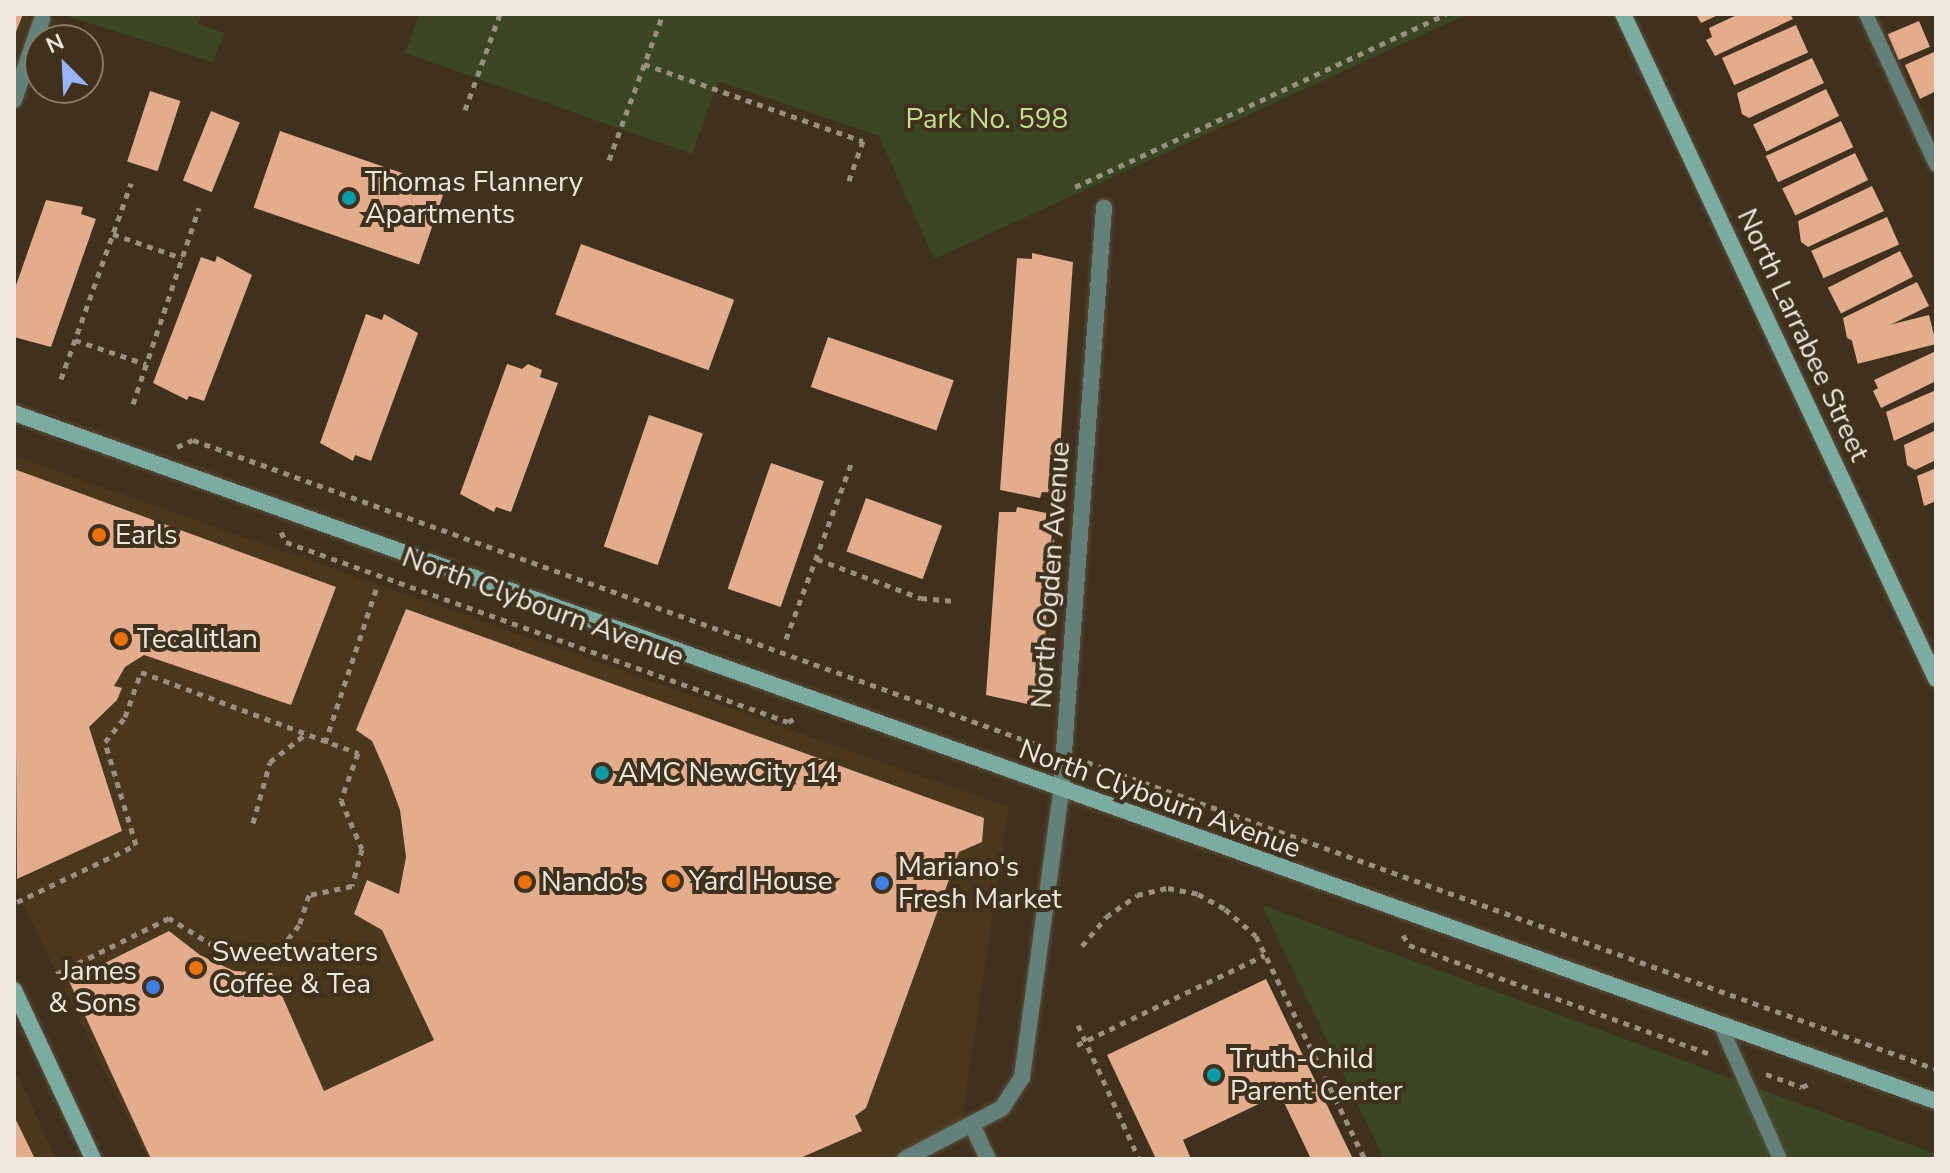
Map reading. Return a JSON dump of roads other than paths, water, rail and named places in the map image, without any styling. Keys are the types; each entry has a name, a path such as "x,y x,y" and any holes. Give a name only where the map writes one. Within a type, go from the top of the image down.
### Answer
{"main road":[{"name":"North Larrabee Street","path":"1623,14 1935,672"},
{"name":"North Clybourn Avenue","path":"14,413 1061,792 1936,1101"},
{"path":"14,990 93,1159"}],"street":[{"path":"14,100 42,19"},
{"name":"North Ogden Avenue","path":"905,1159 973,1127 1002,1108 1022,1077 1061,792 1104,208"},
{"path":"973,1127 988,1159"}],"lane":[{"path":"1866,14 1936,165"},
{"path":"1721,1026 1780,1159"}],"place":[{"name":"Thomas Flannery Apartments","path":"349,198"},
{"name":"Earls","path":"99,535"},
{"name":"Tecalitlan","path":"121,639"},
{"name":"AMC NewCity 14","path":"602,773"},
{"name":"Yard House","path":"673,881"},
{"name":"Nando's","path":"525,882"},
{"name":"Mariano's Fresh Market","path":"882,883"},
{"name":"Sweetwaters Coffee & Tea","path":"196,968"},
{"name":"James & Sons","path":"153,987"},
{"name":"Truth-Child Parent Center","path":"1214,1075"}],"park label":[{"name":"Park No. 598","path":"987,119"}]}
